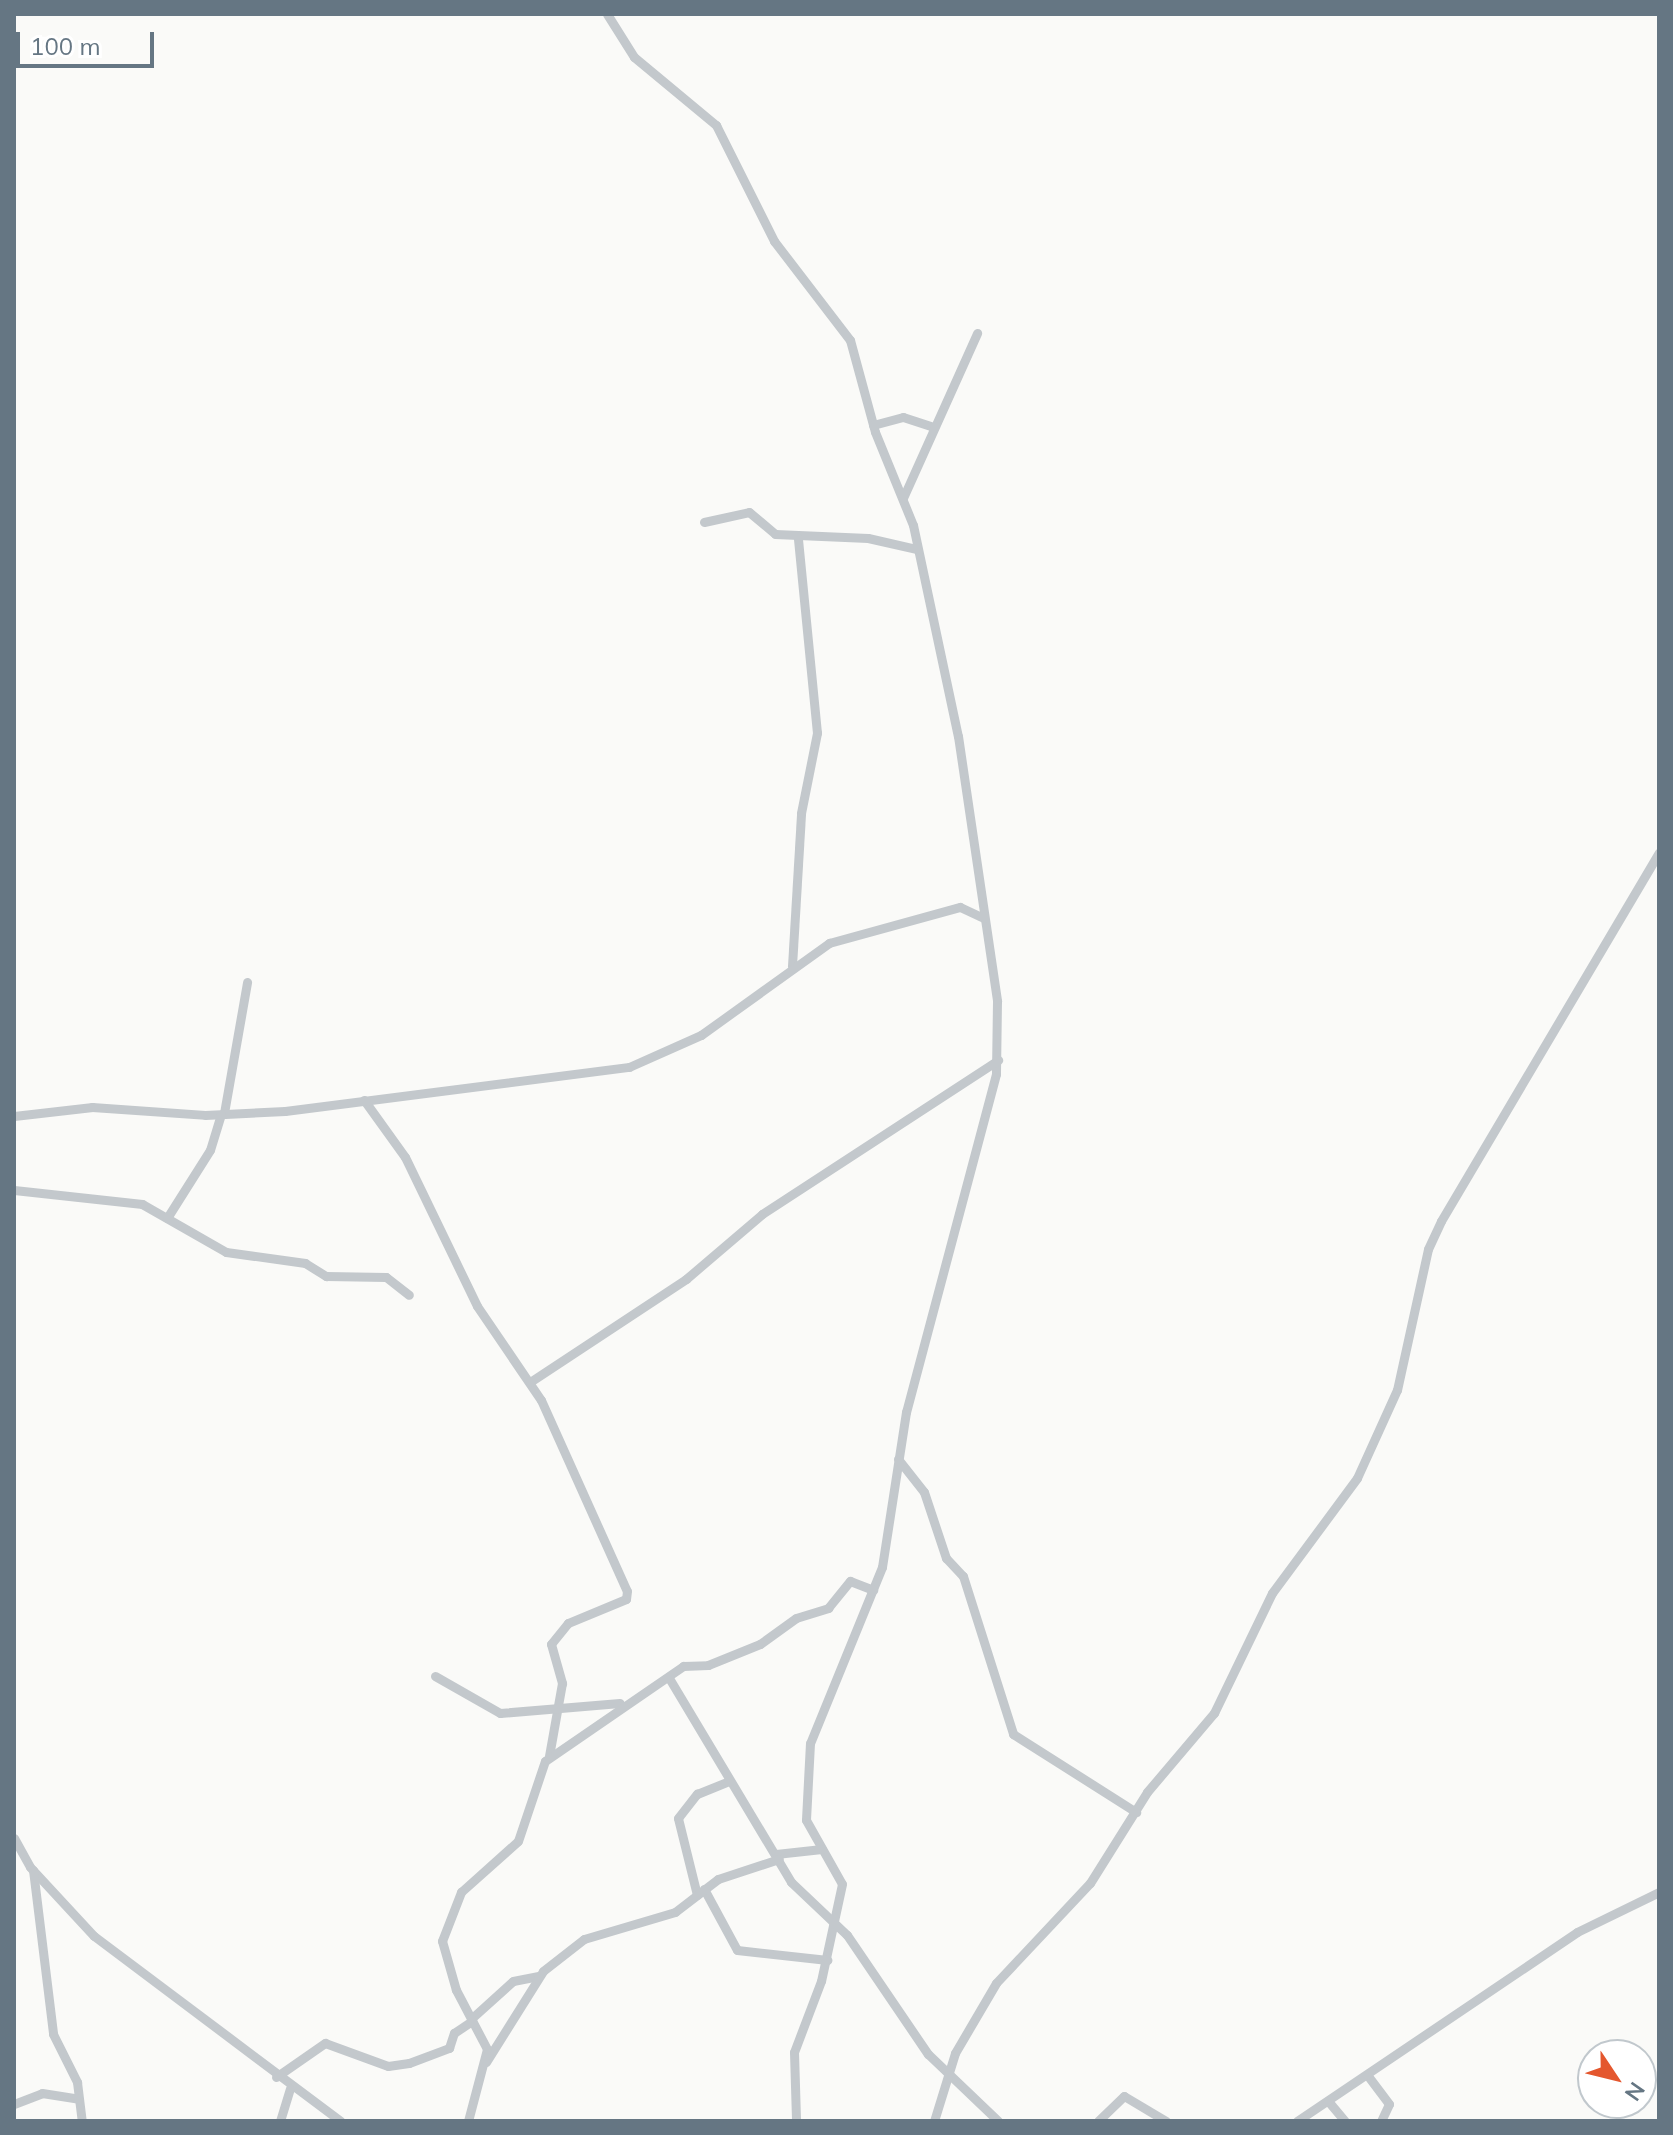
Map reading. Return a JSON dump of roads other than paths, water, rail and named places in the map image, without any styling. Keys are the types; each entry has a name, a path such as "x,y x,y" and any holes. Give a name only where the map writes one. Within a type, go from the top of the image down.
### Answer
{"street":[{"path":"607,14 634,57 700,106 736,155 774,241 843,325 873,425 903,498 958,736 984,918 998,1060 898,1459 889,1535 873,1590 810,1743 803,1805 822,1849 842,1884 827,1960 794,2052 796,2121"},
{"path":"903,498 931,426 977,333"},
{"path":"873,425 903,417 931,426"},
{"path":"704,522 749,512 768,532 798,538 868,538 916,549"},
{"path":"792,966 803,790 817,733 798,538"},
{"path":"934,2121 946,2074 996,1983 1090,1883 1136,1812 1214,1713 1272,1593 1357,1478 1397,1390 1428,1249 1659,853"},
{"path":"14,1116 92,1107 223,1114 364,1100 647,1062 701,1035 792,966 829,943 960,907 984,918"},
{"path":"167,1218 210,1150 223,1114 247,982"},
{"path":"530,1382 686,1279 762,1214 998,1060"},
{"path":"364,1100 405,1157 477,1306 530,1382 628,1594 575,1618 554,1639 549,1653 562,1683 549,1756 518,1841 461,1892 445,1929 443,1956 472,2020 486,2062"},
{"path":"14,1190 101,1197 167,1218 226,1252 305,1263 326,1276 386,1277 409,1295"},
{"path":"898,1459 928,1501 946,1558 963,1576 1013,1734 1136,1812"},
{"path":"549,1756 669,1678 823,1611 850,1581 873,1590"},
{"path":"435,1676 489,1711 555,1710 627,1703"},
{"path":"669,1678 800,1893 835,1925 946,2074 998,2121"},
{"path":"730,1781 697,1794 680,1812 701,1892 737,1950 827,1960"},
{"path":"14,1838 33,1870 94,1936 290,2088 340,2121"},
{"path":"468,2121 486,2062 539,1976 584,1939 675,1912 701,1892 778,1857 822,1849"},
{"path":"33,1870 53,2034 79,2099 82,2121"},
{"path":"1297,2121 1310,2118 1328,2101 1577,1932 1659,1892"},
{"path":"276,2077 325,2043 388,2066 409,2063 449,2048 454,2033 513,1981 539,1976"},
{"path":"1368,2076 1389,2104 1381,2121"},
{"path":"280,2121 290,2088"},
{"path":"14,2104 42,2093 79,2099"},
{"path":"1098,2121 1124,2096 1166,2121"},
{"path":"1328,2101 1345,2121"}]}
